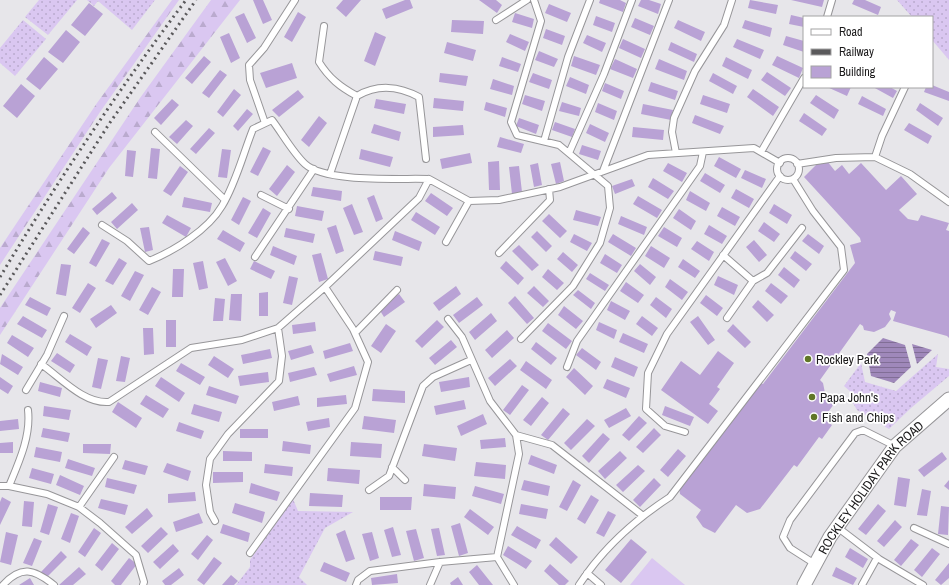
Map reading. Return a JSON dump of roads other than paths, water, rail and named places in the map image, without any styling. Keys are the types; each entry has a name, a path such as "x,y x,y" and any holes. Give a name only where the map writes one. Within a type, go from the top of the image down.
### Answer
{"street":[{"name":"ROCKLEY HOLIDAY PARK ROAD","path":"804,585 837,527 894,446 949,399"}],"lane":[{"path":"265,123 250,80 249,65 264,48 295,0"},
{"path":"496,20 527,0"},
{"path":"521,339 573,286 600,243 610,208 608,186 596,174 559,145 517,135 511,122 541,21 534,0"},
{"path":"544,141 568,57 590,0"},
{"path":"569,153 604,74 632,0"},
{"path":"603,171 670,0"},
{"path":"676,153 672,132 677,111 695,71 724,25 732,0"},
{"path":"827,16 832,0"},
{"path":"324,26 319,62 328,76 356,96"},
{"path":"761,152 803,80"},
{"path":"330,174 356,96 367,90 388,88 407,90 419,98 426,159"},
{"path":"875,157 882,136 906,88"},
{"path":"102,225 127,241 149,261 158,257 203,229 222,206 225,200 253,129 272,120 306,165 314,169 330,174 353,178 429,179 469,201 499,200 549,190 648,155 754,148 780,163"},
{"path":"155,132 225,200"},
{"path":"567,367 577,341 700,166 703,152"},
{"path":"797,164 799,170 793,179 786,180 780,176 777,170 780,163 788,159 797,164 836,158 875,157 910,174 949,202"},
{"path":"255,257 289,209 314,169"},
{"path":"686,432 664,426 646,409 648,373 667,334 780,176"},
{"path":"41,364 86,398 99,403 109,402 191,348 242,340 278,328 325,287 419,198 429,179"},
{"path":"580,585 587,573 612,542 642,515 670,497 844,270 841,247 813,211 793,179"},
{"path":"499,253 550,200 549,190"},
{"path":"261,194 289,209"},
{"path":"446,242 469,201"},
{"path":"727,318 754,281 767,273 802,228"},
{"path":"723,255 754,281"},
{"path":"250,553 355,408 368,362 355,333 325,287"},
{"path":"355,333 397,290"},
{"path":"26,390 59,332 64,316"},
{"path":"448,319 462,337 490,401 516,435 519,454 497,557 514,585"},
{"path":"215,521 210,512 206,485 210,459 228,434 279,381 282,356 278,328"},
{"path":"369,490 389,476 423,386 433,377 471,360"},
{"path":"9,486 27,437 29,422 28,410"},
{"path":"816,564 790,548 782,537 790,520 855,433 863,430 894,446"},
{"path":"516,435 552,445 642,515"},
{"path":"79,507 114,456"},
{"path":"392,467 405,480"},
{"path":"0,486 9,486 47,494 79,507 100,523 136,555 144,582 143,585"},
{"path":"837,527 877,558 923,585"},
{"path":"914,528 949,544"},
{"path":"356,585 358,580 370,571 440,562 497,557"},
{"path":"862,585 877,558"},
{"path":"430,585 440,562"},
{"path":"3,585 12,575 28,570 45,578 54,585"},
{"path":"587,573 601,585"}],"railway":[{"path":"0,277 89,136 186,0"},
{"path":"0,295 109,124 196,0"}],"place":[{"name":"Rockley Park","path":"808,359"},
{"name":"Papa John's","path":"812,397"},
{"name":"Fish and Chips","path":"814,417"}]}
